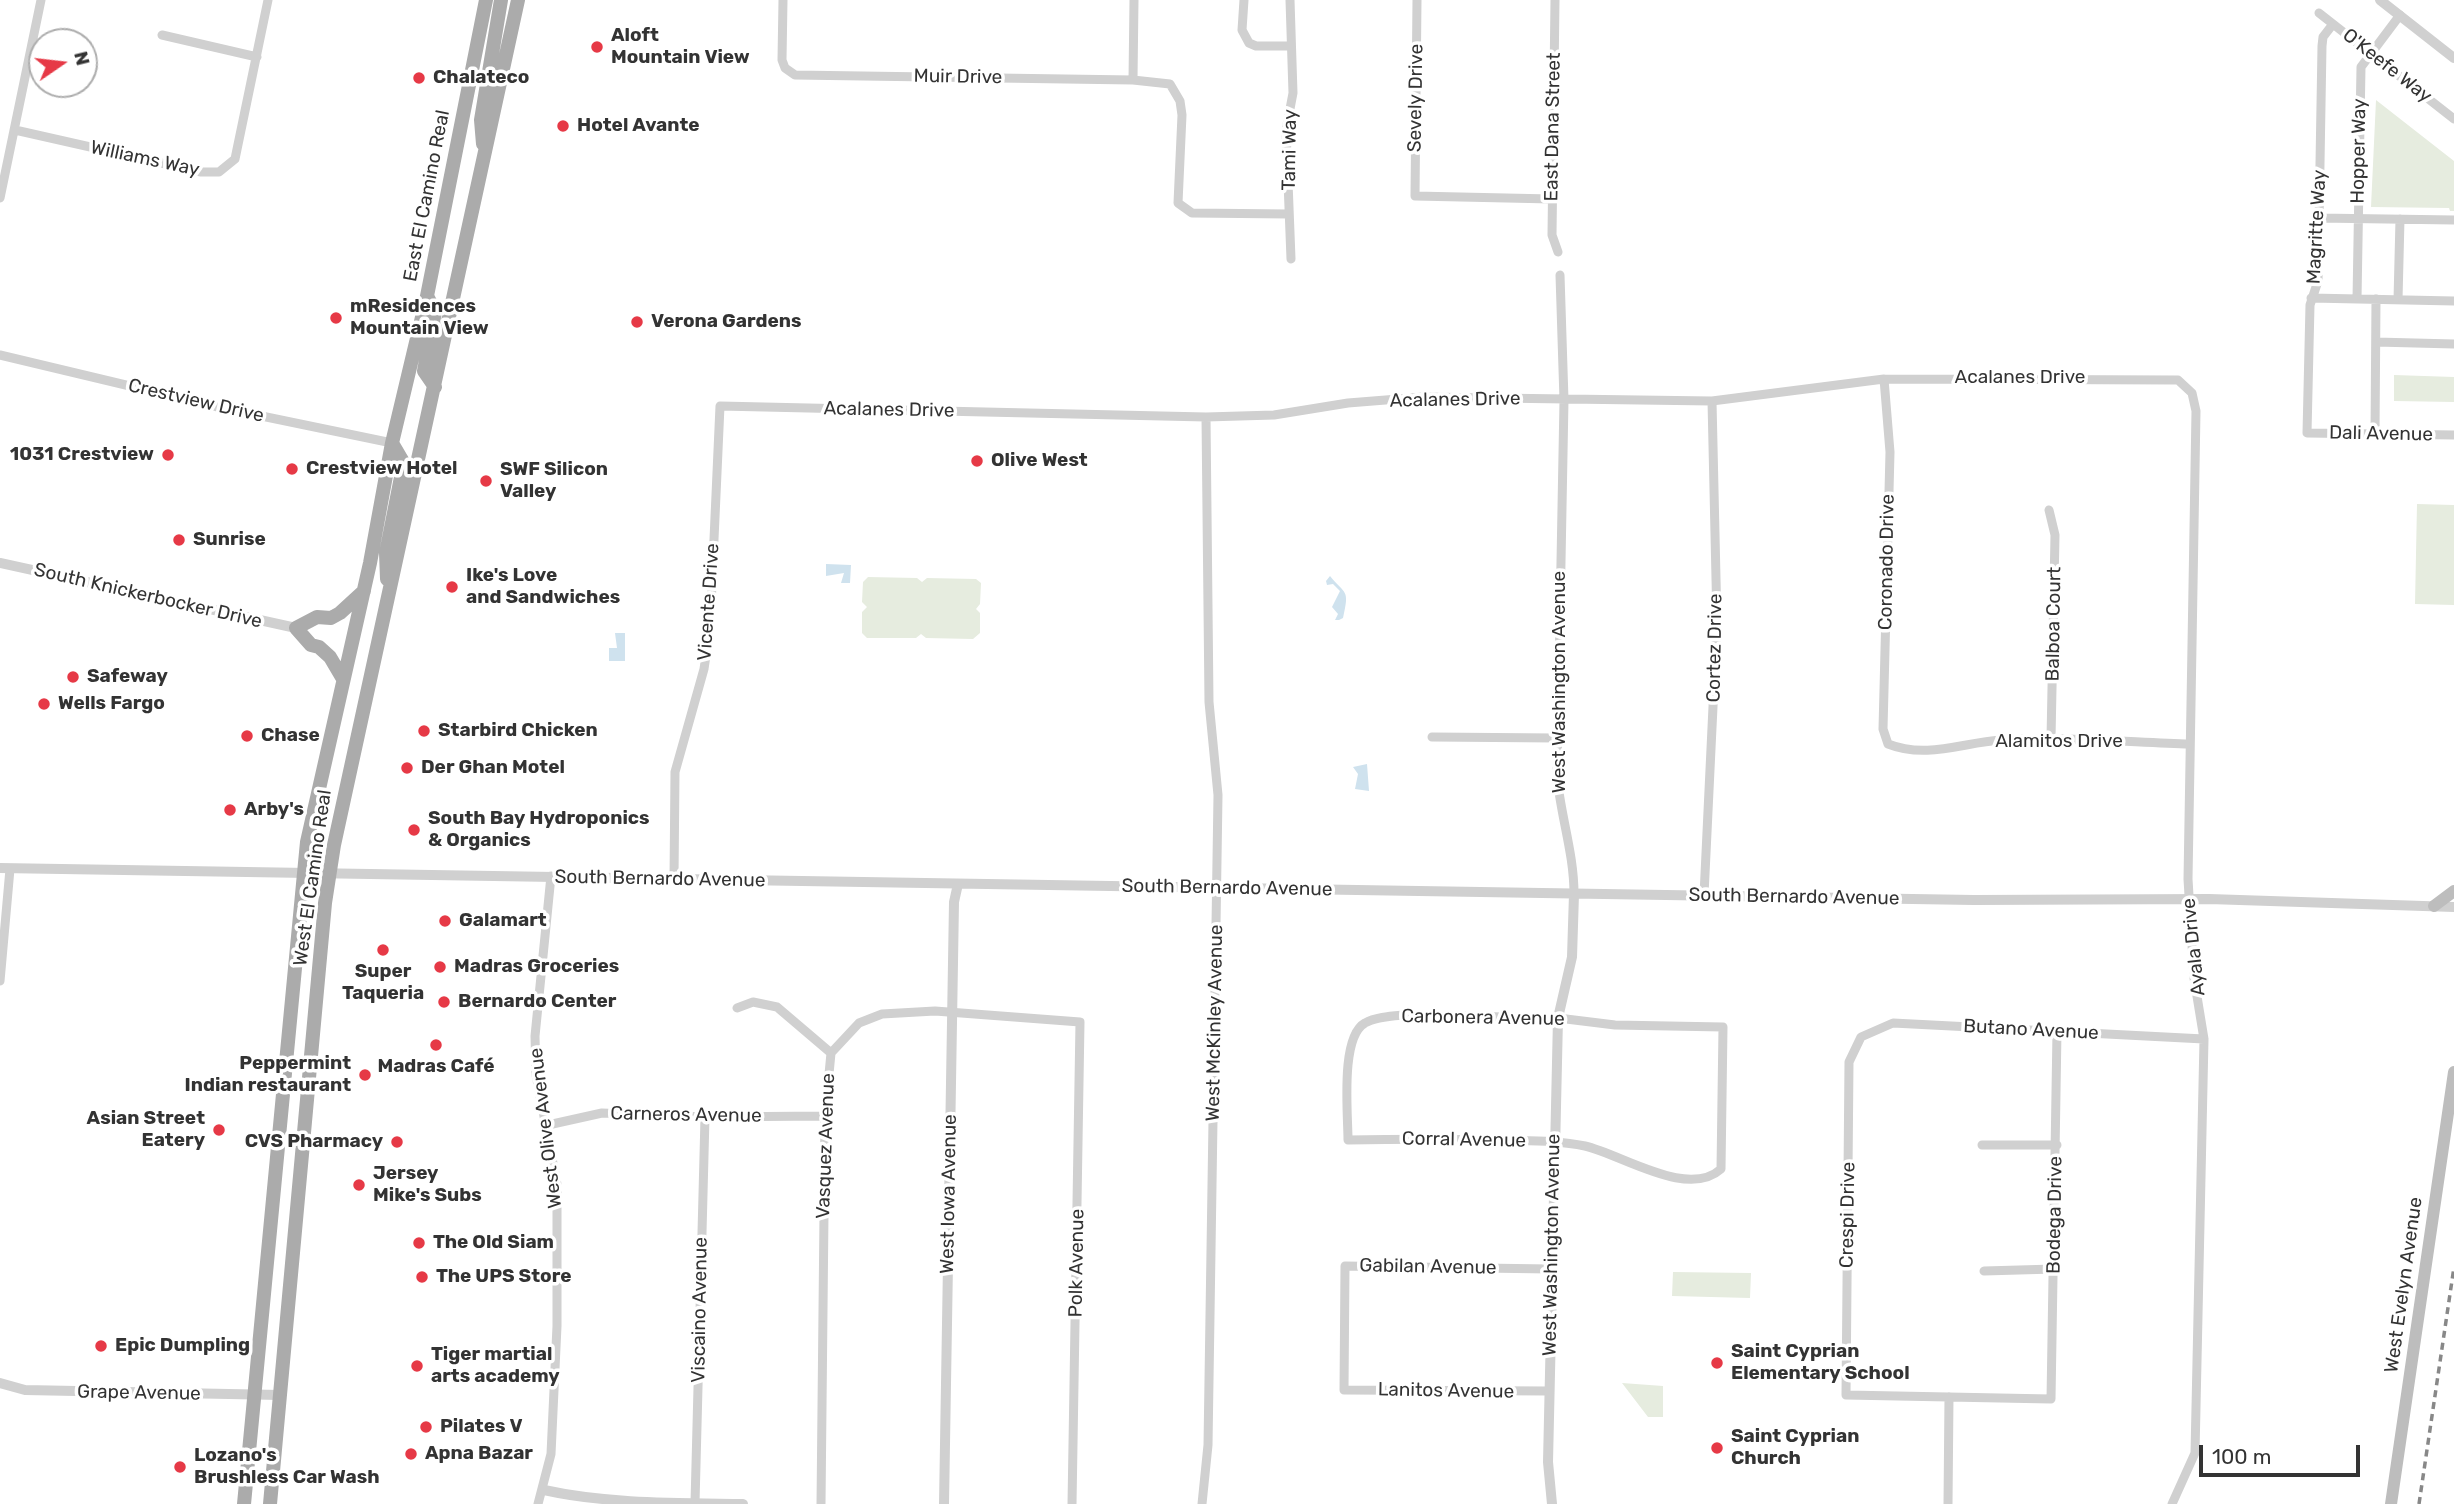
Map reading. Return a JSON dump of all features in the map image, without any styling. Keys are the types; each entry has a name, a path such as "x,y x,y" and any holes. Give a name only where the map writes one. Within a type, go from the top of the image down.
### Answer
{"main road":[{"name":"East El Camino Real","path":"370,563 392,443 426,296 486,0"},
{"path":"485,159 481,120 501,0"},
{"path":"485,159 518,0"},
{"name":"West El Camino Real","path":"270,1504 329,873 485,159"},
{"path":"426,296 435,312 425,371 435,387"},
{"path":"387,598 386,553 403,467 392,443"},
{"name":"West El Camino Real","path":"244,1504 302,873 318,782 370,563"},
{"path":"343,679 330,657 311,645 296,628 317,617 331,618 364,591"},
{"path":"2434,906 2454,891"},
{"name":"West Evelyn Avenue","path":"2391,1504 2454,1072"}],"street":[{"path":"0,198 41,0"},
{"name":"Williams Way","path":"15,130 201,172 219,173 235,159 268,0"},
{"name":"Muir Drive","path":"783,0 782,60 785,68 795,75 1133,80 1170,84 1180,101 1182,137 1178,203 1192,213 1289,214"},
{"path":"1133,0 1133,80"},
{"path":"1244,0 1242,30 1249,43 1256,46 1291,46"},
{"name":"Tami Way","path":"1290,0 1293,93 1286,130 1291,258"},
{"name":"Sevely Drive","path":"1418,0 1415,196 1552,199"},
{"name":"East Dana Street","path":"1555,0 1552,235 1558,252"},
{"path":"2380,0 2454,58"},
{"name":"O'Keefe Way","path":"2319,13 2454,119"},
{"name":"Hopper Way","path":"2357,299 2360,71 2369,53 2400,15"},
{"name":"Magritte Way","path":"2307,433 2311,298 2318,281 2322,46 2323,37 2333,24"},
{"path":"162,35 257,57"},
{"path":"2319,218 2454,220"},
{"path":"2398,300 2400,219"},
{"name":"West Washington Avenue","path":"1552,1504 1548,1462 1553,1141 1558,1018 1572,957 1574,894 1572,853 1560,808 1556,738 1564,400 1560,275"},
{"path":"2311,298 2454,301"},
{"path":"2375,434 2376,299"},
{"path":"2376,342 2454,344"},
{"name":"Crestview Drive","path":"0,355 218,407 392,443"},
{"name":"Acalanes Drive","path":"720,406 1206,416 1273,415 1423,397 1712,401 1884,379 2164,378 2187,386"},
{"name":"Coronado Drive","path":"1884,379 1890,452 1884,729 1888,744"},
{"name":"Ayala Drive","path":"2172,1504 2195,1453 2204,1039 2194,978 2188,899 2196,411 2193,393 2187,386"},
{"name":"Cortez Drive","path":"1704,895 1717,624 1712,401"},
{"name":"Vicente Drive","path":"674,879 675,772 704,669 710,628 720,406"},
{"name":"West McKinley Avenue","path":"1202,1504 1208,1445 1218,795 1209,704 1206,416"},
{"name":"Dali Avenue","path":"2307,433 2454,435"},
{"name":"Balboa Court","path":"2049,510 2055,535 2051,739"},
{"name":"South Knickerbocker Drive","path":"0,563 296,628"},
{"path":"1432,737 1556,738"},
{"name":"Alamitos Drive","path":"1888,744 1902,750 1933,751 1998,740 2051,739 2190,744"},
{"path":"0,981 5,868"},
{"name":"South Bernardo Avenue","path":"5,868 1574,894 2110,901 2188,899 2454,907"},
{"name":"West Olive Avenue","path":"538,1504 544,1490 554,1421 558,1326 557,1184 548,1125 536,1075 535,1036 551,876"},
{"name":"West Iowa Avenue","path":"944,1504 954,902 958,884"},
{"path":"737,1008 753,1002 777,1007 831,1053"},
{"name":"Vasquez Avenue","path":"821,1504 825,1116 831,1053 859,1023 882,1014 935,1011 1080,1022"},
{"name":"Carbonera Avenue","path":"1348,1139 1350,1047 1356,1030 1366,1022 1403,1015 1558,1018 1615,1025 1723,1027"},
{"name":"Polk Avenue","path":"1072,1504 1080,1022"},
{"name":"Butano Avenue","path":"1861,1037 1893,1023 2204,1039"},
{"name":"Corral Avenue","path":"1348,1139 1553,1141 1597,1150 1672,1177 1697,1181 1712,1178 1721,1170 1723,1027"},
{"name":"Bodega Drive","path":"1950,1397 2051,1399 2057,1031"},
{"name":"Crespi Drive","path":"1861,1037 1849,1062 1846,1395 1950,1397"},
{"name":"Carneros Avenue","path":"548,1125 602,1113 705,1117 825,1116"},
{"name":"Viscaino Avenue","path":"695,1503 705,1117"},
{"path":"1982,1144 2057,1145"},
{"name":"Gabilan Avenue","path":"1344,1390 1345,1266 1550,1269"},
{"path":"1984,1271 2054,1269"},
{"name":"Grape Avenue","path":"0,1383 25,1390 280,1395"},
{"name":"Lanitos Avenue","path":"1344,1390 1549,1391"},
{"path":"1948,1504 1950,1397"},
{"path":"544,1490 610,1501 743,1504"}],"shaded area":[{"path":"2376,100 2454,161 2454,211 2449,208 2371,207"},
{"path":"2394,375 2454,377 2454,402 2394,401"},
{"path":"2417,504 2454,505 2454,605 2415,604"},
{"path":"868,577 917,578 922,582 927,578 976,579 981,583 980,604 976,609 980,613 980,633 973,639 926,638 921,634 916,638 867,638 862,633 862,612 867,607 862,602 863,582"},
{"path":"1673,1272 1751,1273 1750,1298 1672,1296"},
{"path":"1622,1383 1663,1386 1663,1417 1648,1417"}],"water":[{"path":"826,564 851,565 850,583 841,583 844,573 826,576"},
{"path":"1330,576 1346,597 1343,618 1339,620 1335,620 1338,614 1332,607 1340,591 1333,584 1327,585 1326,581"},
{"path":"615,633 625,633 625,661 609,661 609,648 617,648"},
{"path":"1367,764 1369,791 1355,789 1358,774 1353,767"}],"railway":[{"path":"2419,1504 2454,1267"}],"place":[{"name":"Aloft Mountain View","path":"597,47"},
{"name":"Chalateco","path":"419,78"},
{"name":"Hotel Avante","path":"563,126"},
{"name":"mResidences Mountain View","path":"336,318"},
{"name":"Verona Gardens","path":"637,322"},
{"name":"1031 Crestview","path":"168,455"},
{"name":"Olive West","path":"977,461"},
{"name":"Crestview Hotel","path":"292,469"},
{"name":"SWF Silicon Valley","path":"486,481"},
{"name":"Sunrise","path":"179,540"},
{"name":"Ike's Love and Sandwiches","path":"452,587"},
{"name":"Safeway","path":"73,677"},
{"name":"Wells Fargo","path":"44,704"},
{"name":"Starbird Chicken","path":"424,731"},
{"name":"Chase","path":"247,736"},
{"name":"Der Ghan Motel","path":"407,768"},
{"name":"Arby's","path":"230,810"},
{"name":"South Bay Hydroponics & Organics","path":"414,830"},
{"name":"Galamart","path":"445,921"},
{"name":"Super Taqueria","path":"383,950"},
{"name":"Madras Groceries","path":"440,967"},
{"name":"Bernardo Center","path":"444,1002"},
{"name":"Madras Café","path":"436,1045"},
{"name":"Peppermint Indian restaurant","path":"365,1075"},
{"name":"Asian Street Eatery","path":"219,1130"},
{"name":"CVS Pharmacy","path":"397,1142"},
{"name":"Jersey Mike's Subs","path":"359,1185"},
{"name":"The Old Siam","path":"419,1243"},
{"name":"The UPS Store","path":"422,1277"},
{"name":"Epic Dumpling","path":"101,1346"},
{"name":"Saint Cyprian Elementary School","path":"1717,1363"},
{"name":"Tiger martial arts academy","path":"417,1366"},
{"name":"Pilates V","path":"426,1427"},
{"name":"Saint Cyprian Church","path":"1717,1448"},
{"name":"Apna Bazar","path":"411,1454"},
{"name":"Lozano's Brushless Car Wash","path":"180,1467"}]}
